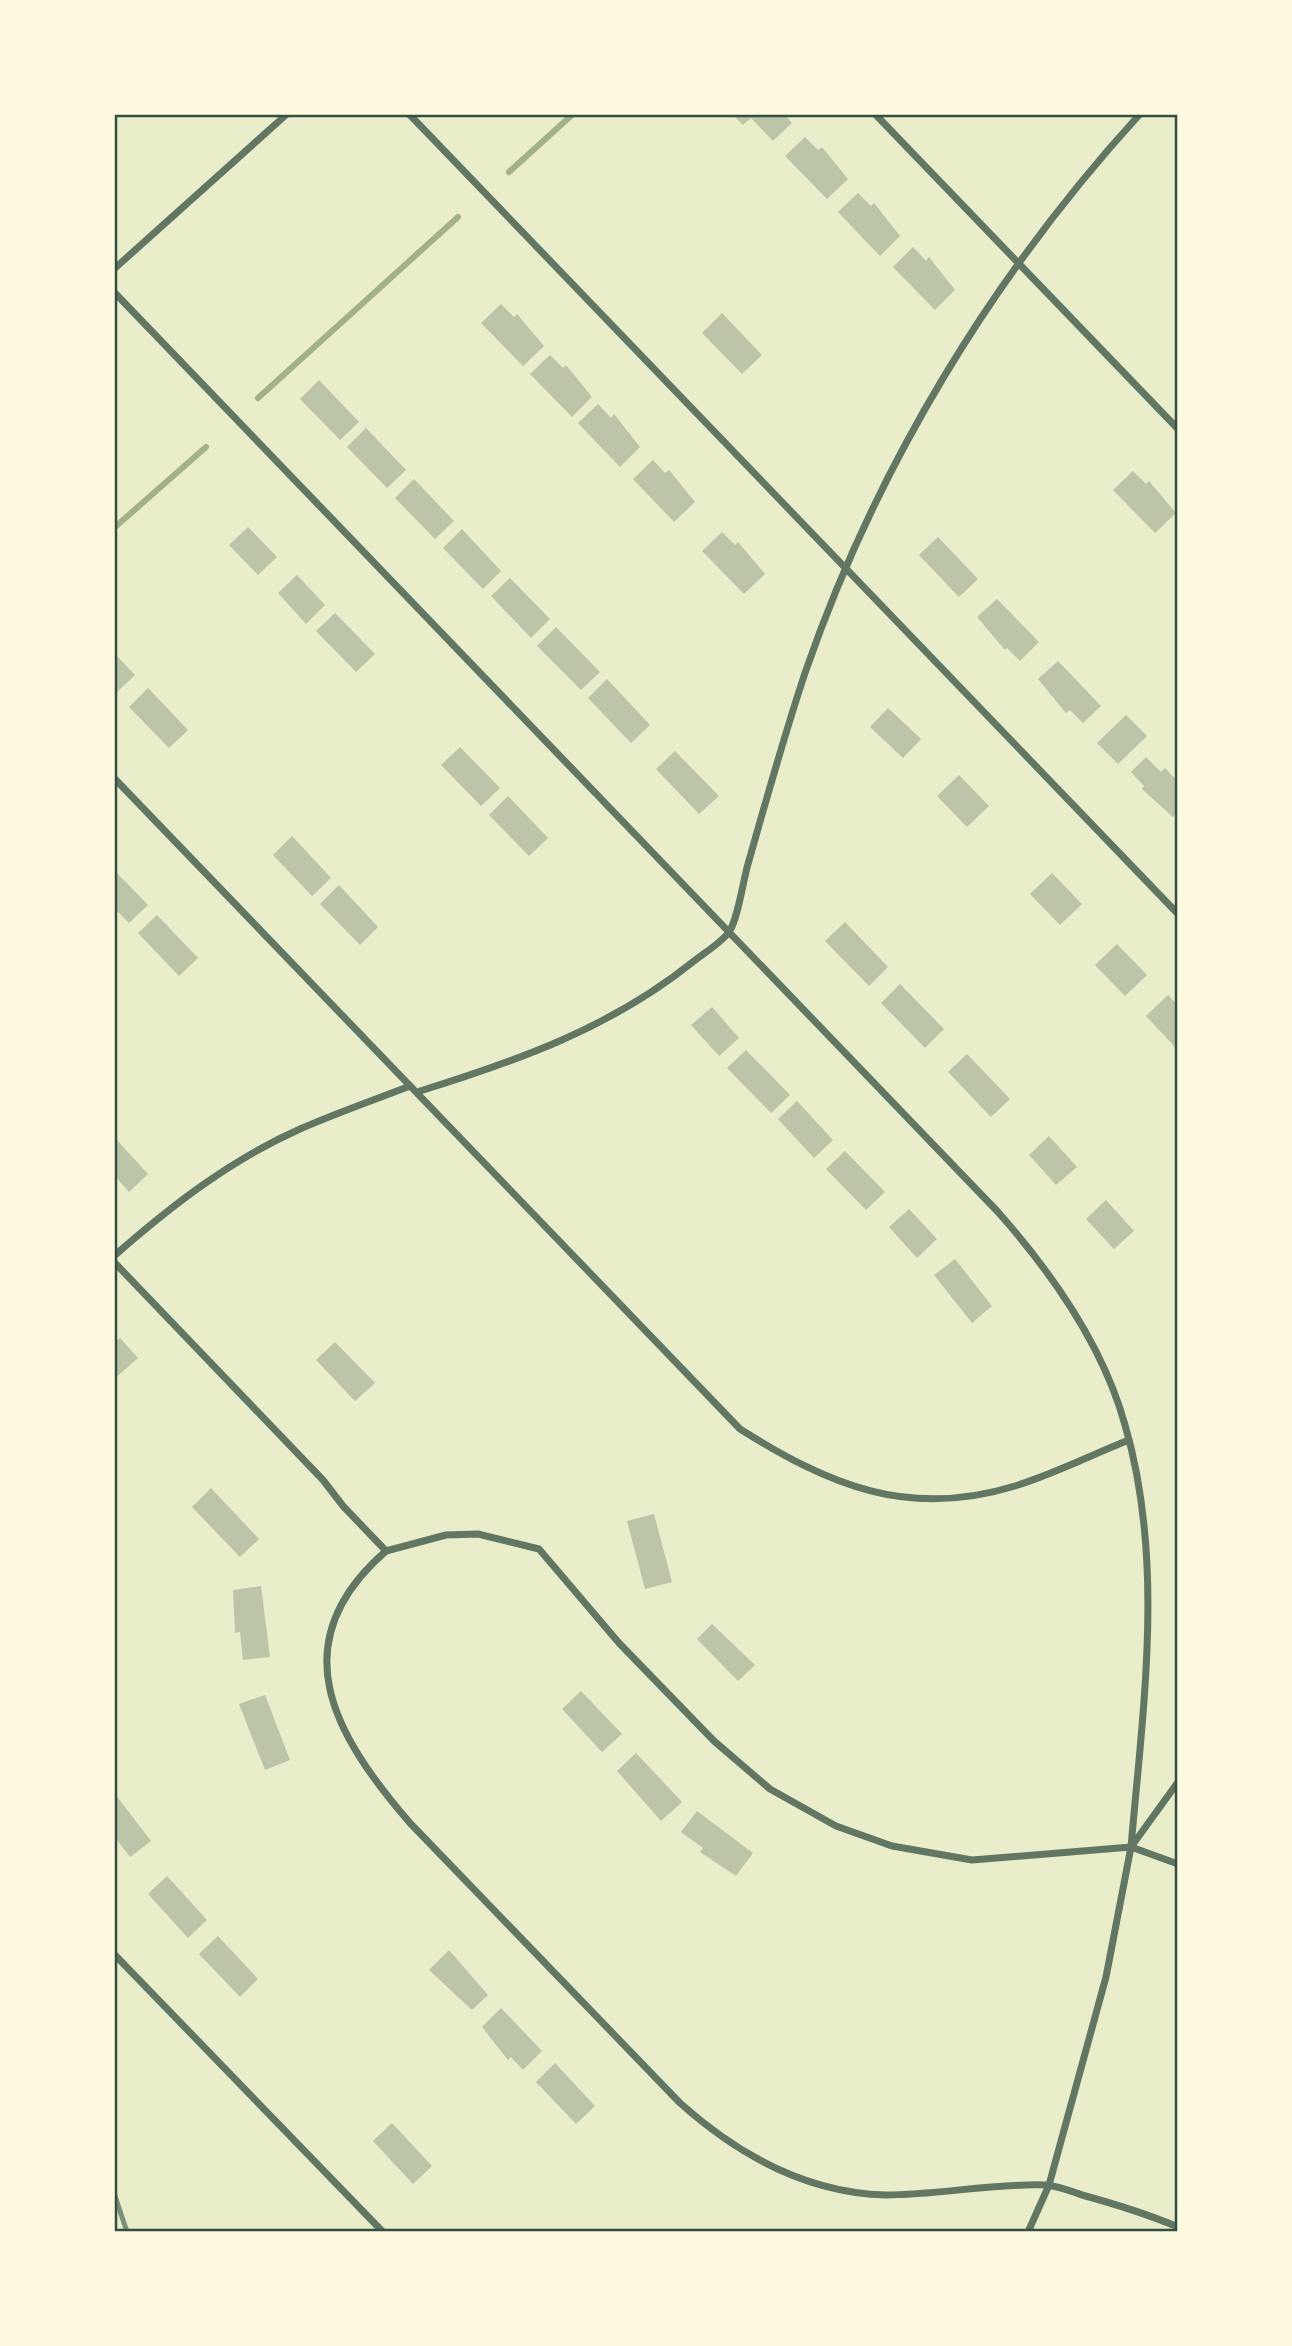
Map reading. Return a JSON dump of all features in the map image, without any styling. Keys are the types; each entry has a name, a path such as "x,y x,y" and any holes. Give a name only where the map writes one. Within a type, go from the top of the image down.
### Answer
{"street":[{"path":"114,269 287,114"},
{"path":"409,114 1178,914"},
{"path":"875,114 1178,429"},
{"path":"417,1092 512,1063 562,1043 643,999 729,932 782,743 846,568 925,410 1018,262 1140,114"},
{"path":"114,292 1030,1247 1090,1339 1125,1423 1142,1504 1148,1585 1147,1654 1131,1847 1105,1977 1049,2185 1028,2232"},
{"path":"114,778 740,1429 810,1470 860,1489 924,1500 974,1494 1038,1478 1129,1440"},
{"path":"114,1256 180,1200 245,1157 300,1129 411,1086"},
{"path":"114,1262 323,1480 343,1506 386,1550"},
{"path":"1178,1864 1131,1847 972,1860 892,1846 836,1826 770,1789 714,1741 619,1643 540,1549 478,1534 446,1535 386,1550 362,1571 341,1604 325,1662 334,1711 346,1737 373,1778 410,1823 680,2104 742,2152 779,2170 824,2185 885,2195 1049,2185 1141,2211 1178,2227"},
{"path":"1131,1847 1178,1782"},
{"path":"114,1954 383,2232"}],"building":[{"path":"732,114 784,114 792,123 773,141 751,118 743,125"},
{"path":"805,137 818,150 822,147 848,179 827,199 785,156"},
{"path":"858,193 871,206 874,203 900,236 880,256 838,212"},
{"path":"913,247 926,261 929,257 955,290 935,310 893,267"},
{"path":"501,304 514,317 517,314 544,346 523,366 481,323"},
{"path":"722,313 762,355 742,374 702,333"},
{"path":"550,355 563,368 566,365 592,397 572,417 530,374"},
{"path":"319,380 359,422 340,440 300,399"},
{"path":"598,404 611,418 614,414 640,447 620,467 578,423"},
{"path":"366,428 406,470 387,488 347,447"},
{"path":"653,460 665,473 669,470 695,502 674,522 633,479"},
{"path":"1133,471 1146,484 1149,481 1176,513 1155,533 1113,490"},
{"path":"414,479 454,521 435,539 395,498"},
{"path":"248,527 277,557 258,575 229,545"},
{"path":"462,529 501,571 483,589 443,548"},
{"path":"722,532 735,545 738,542 765,574 744,594 702,551"},
{"path":"938,537 978,579 959,597 919,555"},
{"path":"297,575 325,605 306,624 278,593"},
{"path":"510,578 550,619 531,638 491,596"},
{"path":"997,599 1039,642 1020,661 1007,648 1005,650 977,617"},
{"path":"335,613 375,654 356,672 316,631"},
{"path":"556,627 600,672 581,690 537,646"},
{"path":"114,653 135,675 116,693 114,691"},
{"path":"1058,661 1101,706 1083,723 1070,710 1066,713 1038,679"},
{"path":"607,679 650,725 631,743 588,698"},
{"path":"148,688 188,730 169,748 129,707"},
{"path":"888,708 921,739 903,758 870,727"},
{"path":"1126,715 1147,736 1118,764 1097,743"},
{"path":"460,747 500,788 481,806 441,765"},
{"path":"675,751 719,796 699,814 656,769"},
{"path":"1146,757 1161,772 1165,768 1178,782 1178,812 1173,817 1142,789 1144,786 1131,772"},
{"path":"959,775 989,806 967,827 937,796"},
{"path":"508,796 548,838 529,856 489,815"},
{"path":"292,836 331,878 312,896 273,855"},
{"path":"114,870 148,905 129,923 114,908"},
{"path":"1052,873 1082,904 1060,925 1030,894"},
{"path":"339,885 378,927 360,945 320,904"},
{"path":"157,915 198,958 179,976 138,933"},
{"path":"845,922 888,967 869,986 825,941"},
{"path":"1117,944 1147,975 1125,996 1095,965"},
{"path":"900,984 944,1029 925,1048 881,1003"},
{"path":"1168,995 1178,1006 1178,1044 1175,1047 1146,1016"},
{"path":"712,1007 739,1038 719,1056 691,1025"},
{"path":"746,1050 790,1095 771,1113 727,1068"},
{"path":"967,1054 1010,1099 991,1117 948,1072"},
{"path":"797,1101 833,1140 814,1158 778,1119"},
{"path":"1049,1136 1077,1167 1056,1185 1029,1155"},
{"path":"114,1137 148,1174 129,1192 114,1175"},
{"path":"845,1151 885,1192 866,1210 826,1169"},
{"path":"1106,1200 1134,1231 1114,1249 1086,1219"},
{"path":"909,1209 937,1239 917,1258 889,1227"},
{"path":"955,1259 992,1306 972,1323 934,1275"},
{"path":"120,1338 138,1358 114,1379 114,1343"},
{"path":"335,1342 375,1383 355,1401 316,1360"},
{"path":"211,1488 259,1539 240,1557 192,1507"},
{"path":"654,1514 672,1582 645,1589 627,1521"},
{"path":"261,1586 270,1657 243,1660 240,1632 235,1633 233,1590"},
{"path":"712,1624 755,1665 738,1681 697,1639"},
{"path":"581,1691 622,1734 602,1752 562,1709"},
{"path":"265,1695 290,1760 265,1770 239,1704"},
{"path":"636,1753 682,1802 661,1821 617,1771"},
{"path":"115,1794 151,1841 130,1857 114,1836"},
{"path":"697,1811 753,1853 736,1876 700,1852 703,1848 681,1832"},
{"path":"167,1876 207,1920 188,1938 148,1894"},
{"path":"218,1936 258,1979 240,1997 199,1954"},
{"path":"449,1950 488,1995 472,2010 429,1970"},
{"path":"501,2008 542,2051 523,2070 511,2057 508,2060 482,2027"},
{"path":"555,2063 595,2106 576,2124 536,2082"},
{"path":"392,2123 432,2166 413,2184 373,2141"}],"waterway":[{"path":"509,172 573,114"},
{"path":"258,398 458,217"},
{"path":"114,528 206,447"}],"railway":[{"path":"114,2193 127,2232"}]}
